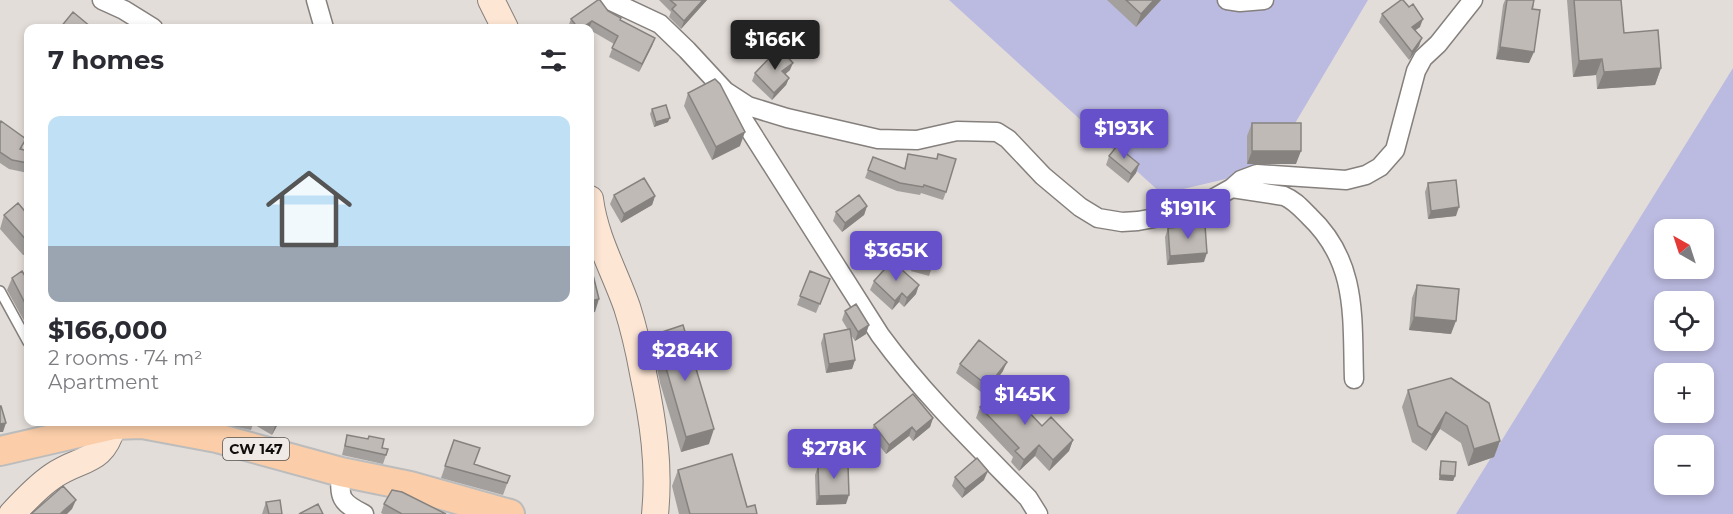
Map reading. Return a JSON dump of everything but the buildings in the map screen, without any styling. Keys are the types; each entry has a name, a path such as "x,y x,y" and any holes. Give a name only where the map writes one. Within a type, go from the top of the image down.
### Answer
{"main road":[{"path":"491,0 503,24"},
{"path":"594,222 635,332 656,451 658,488 656,514"},
{"path":"12,514 51,477 99,453 105,446 112,426"},
{"name":"CW 147","path":"153,426 217,438 341,472 410,486 510,514"},
{"name":"CW 147","path":"0,451 76,427"}],"street":[{"path":"102,0 147,24"},
{"path":"316,0 323,24"},
{"path":"609,0 660,24 725,91 880,335 904,368 946,415 1028,498 1038,514"},
{"path":"1227,0 1239,2 1264,0"},
{"path":"725,91 748,106 878,140 917,140 957,131 997,132 1008,139 1043,176 1080,207 1098,218 1138,221 1197,207 1232,188 1241,180 1257,174 1346,180 1366,175 1380,167 1395,150 1416,71 1423,58 1438,44 1473,0"},
{"path":"1232,188 1290,198 1318,224 1334,246 1343,264 1351,296 1354,379"},
{"path":"341,472 341,496 349,507 364,514"}],"lane":[{"path":"0,291 24,335"}],"shaded area":[{"path":"949,0 1368,0 1268,169 1162,194"},
{"path":"1733,68 1733,514 1456,514"}]}
